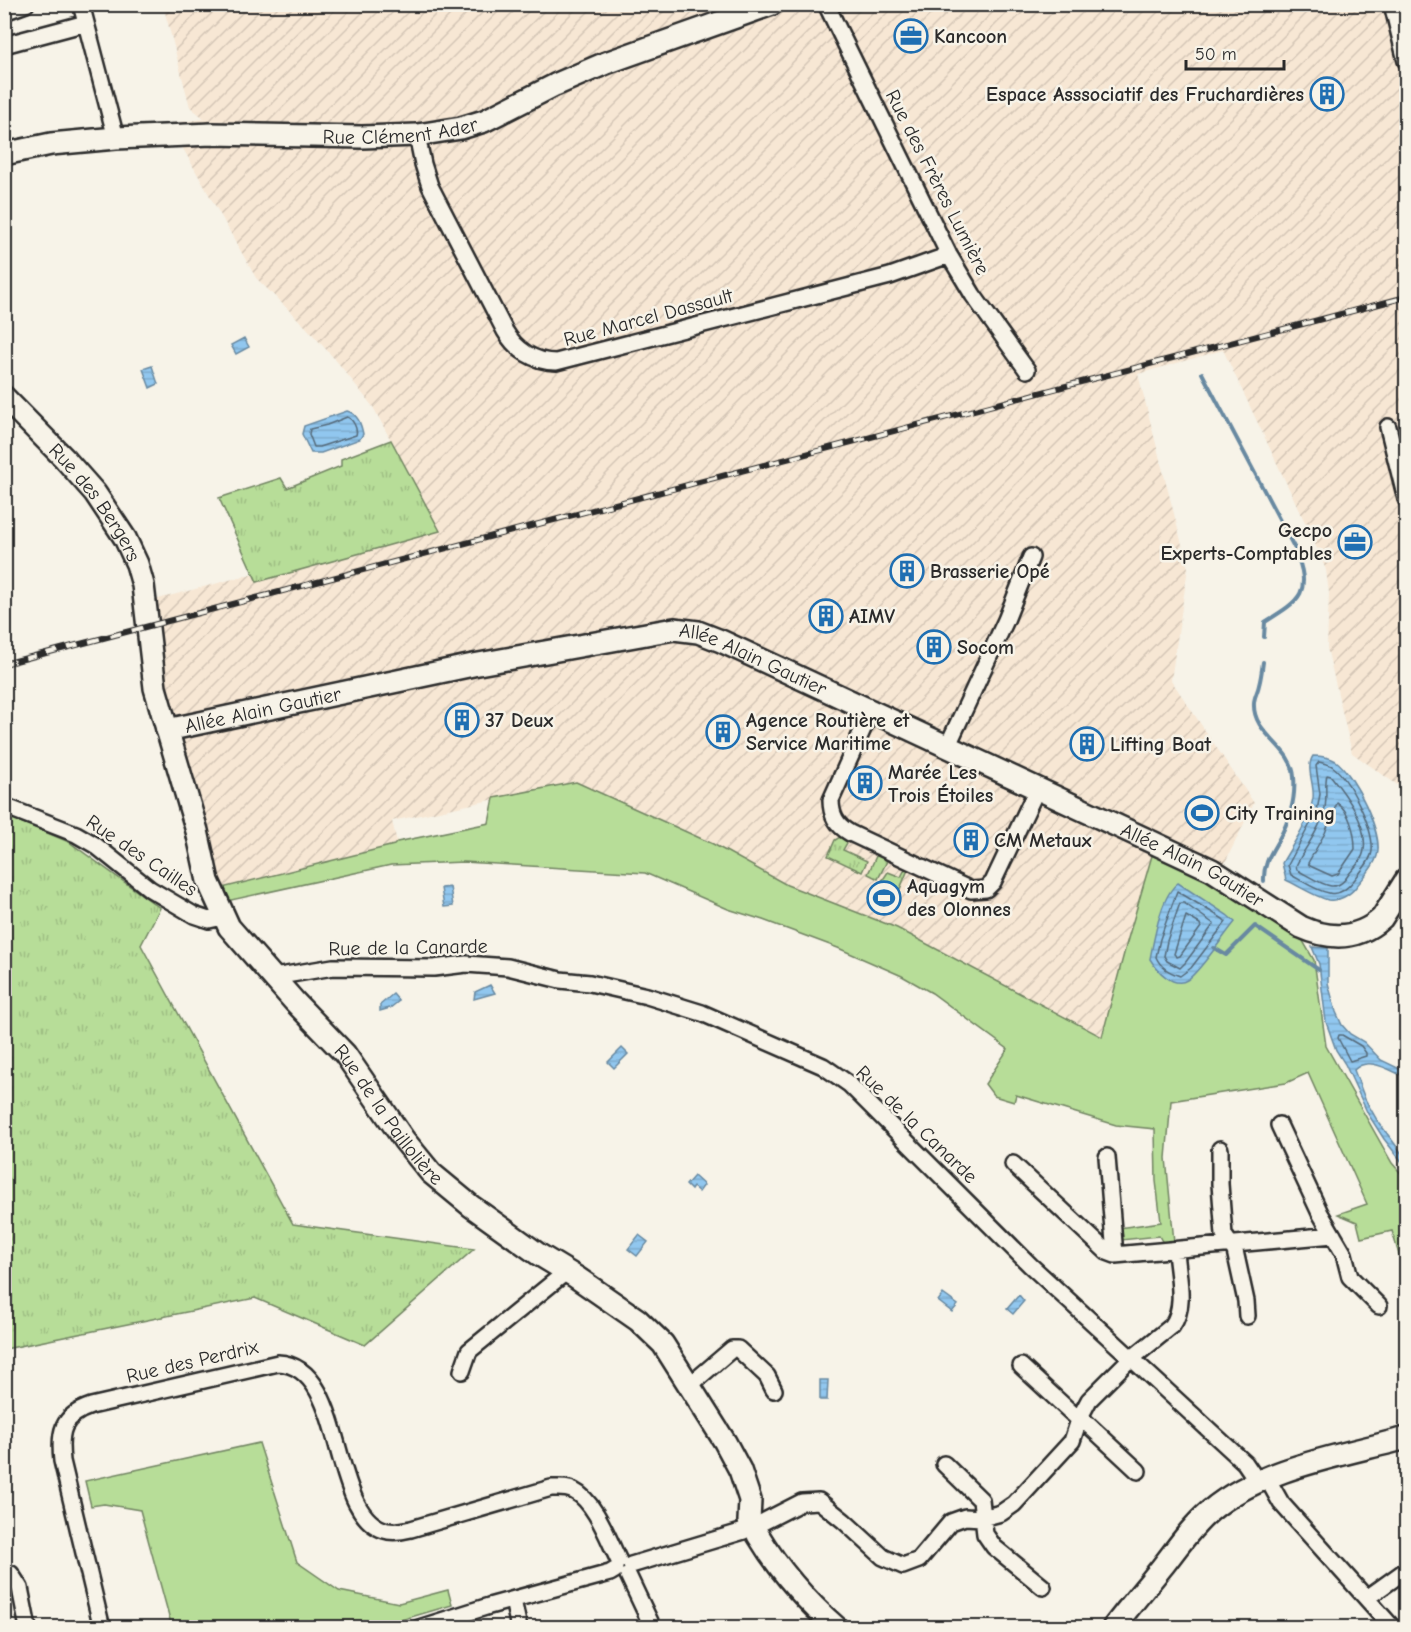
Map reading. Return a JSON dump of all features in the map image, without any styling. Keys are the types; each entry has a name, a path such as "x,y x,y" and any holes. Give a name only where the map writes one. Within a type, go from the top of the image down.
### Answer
{"street":[{"path":"4,12 26,4"},
{"path":"81,4 116,138"},
{"name":"Rue Clément Ader","path":"4,154 51,144 116,138 212,134 362,137 417,135 460,128 484,121 555,85 606,63 772,4"},
{"name":"Rue des Frères Lumière","path":"826,4 949,255 973,295 1028,370"},
{"path":"1392,4 1407,61"},
{"path":"4,45 86,23"},
{"name":"Rue Marcel Dassault","path":"417,135 430,186 505,331 519,349 546,362 556,362 890,276 949,255"},
{"name":"Rue des Bergers","path":"4,398 65,459 95,493 125,538 137,564 143,585 147,626"},
{"path":"1388,427 1407,499"},
{"path":"948,745 1006,621 1031,557"},
{"name":"Rue de la Paillolière","path":"147,626 155,688 197,831 208,880 223,917 239,940 345,1054 384,1113 431,1173 480,1213 652,1331 673,1358 740,1470 750,1500 753,1528 783,1573 837,1628"},
{"name":"Allée Alain Gautier","path":"167,730 473,665 674,629 698,632 713,638 948,745 1212,870 1302,927 1317,934 1344,937 1358,933 1378,922 1407,880"},
{"path":"870,711 831,800 831,809 836,822 849,833 971,890 986,889 993,882 1037,789"},
{"name":"Rue des Cailles","path":"4,806 76,834 95,845 150,889 194,915 209,920 223,917"},
{"name":"Rue de la Canarde","path":"274,977 333,967 434,968 466,964 508,967 560,980 590,983 647,996 702,1013 823,1066 849,1084 1023,1258 1245,1463 1393,1628"},
{"path":"1279,1125 1320,1213 1344,1254 1350,1277 1379,1306"},
{"path":"1220,1149 1224,1235 1235,1251 1246,1301 1246,1316"},
{"path":"1107,1156 1115,1255"},
{"path":"1013,1164 1107,1252 1115,1255 1333,1235"},
{"path":"419,1628 440,1624 753,1528 802,1502 819,1501 884,1557 903,1566 920,1560 951,1522 964,1516 982,1518 1001,1513 1014,1504 1072,1441 1080,1417 1089,1400 1132,1359 1172,1326 1178,1318 1180,1304 1176,1250"},
{"path":"462,1371 469,1351 566,1272"},
{"path":"690,1385 732,1349 738,1349 767,1376 774,1389"},
{"name":"Rue des Perdrix","path":"102,1628 62,1461 61,1436 66,1423 77,1412 91,1406 267,1365 285,1364 298,1368 313,1382 324,1406 354,1498 364,1514 378,1527 387,1531 411,1529 551,1488 574,1491 589,1504 653,1628"},
{"path":"1021,1366 1138,1471"},
{"path":"1113,1628 1202,1519 1234,1495 1262,1480 1288,1470 1407,1438"},
{"path":"944,1464 981,1500 985,1534 994,1547 1043,1587"},
{"path":"1367,1598 1407,1570"},
{"path":"4,1573 11,1574 20,1588 28,1628"},
{"path":"513,1600 519,1628"}],"shaded area":[{"path":"163,5 1406,5 1406,791 1352,753 1327,648 1329,593 1326,570 1223,350 1138,374 1188,568 1171,680 1254,803 1217,879 1154,852 1102,1037 897,928 787,885 713,844 576,782 392,821 397,842 394,845 222,888 167,690 156,635 154,600 252,574 258,582 439,530 373,407 306,327 256,278 181,145 179,122 205,119 190,107"}],"green space":[{"path":"391,440 440,531 257,582 219,498 281,478 287,488 341,466 341,459"},
{"path":"576,782 713,844 787,885 897,928 1102,1037 1153,852 1216,885 1303,941 1314,960 1326,1046 1392,1163 1406,1179 1406,1264 1402,1265 1392,1231 1361,1238 1357,1222 1338,1214 1367,1204 1308,1073 1286,1083 1171,1101 1166,1158 1174,1242 1163,1243 1159,1236 1121,1240 1119,1228 1161,1222 1156,1181 1155,1129 1116,1125 1016,1095 1014,1102 994,1096 985,1084 1008,1049 932,993 902,976 838,948 728,909 645,873 464,862 391,865 227,901 222,888 394,845 397,842 489,823 494,798"},
{"path":"4,815 69,842 160,908 141,945 293,1224 474,1249 365,1345 255,1298 5,1349"},
{"path":"840,837 848,841 843,850 867,861 862,872 828,856 835,840"},
{"path":"877,854 888,859 878,879 868,874"},
{"path":"905,869 907,872 900,889 882,881 888,872 901,877"},
{"path":"259,1443 297,1562 339,1591 399,1603 448,1590 452,1605 377,1627 172,1627 140,1510 104,1504 91,1506 85,1481"},
{"path":"6,1585 11,1627 5,1627"}],"water":[{"path":"244,338 249,347 236,354 231,345"},
{"path":"152,366 158,384 150,388 143,369"},
{"path":"347,411 354,414 360,423 363,434 360,439 321,453 311,453 302,434 304,426"},
{"path":"1313,756 1336,761 1351,778 1372,820 1378,846 1377,856 1368,872 1353,890 1336,900 1323,898 1286,880 1282,863 1311,807 1313,793 1310,766"},
{"path":"1178,883 1235,922 1198,970 1182,982 1166,977 1150,959 1163,907 1172,889"},
{"path":"450,887 453,906 444,907 441,888"},
{"path":"1312,947 1328,948 1328,983 1342,1025 1350,1034 1364,1042 1381,1060 1406,1072 1406,1077 1373,1064 1366,1064 1354,1070 1365,1099 1377,1120 1406,1159 1406,1167 1368,1114 1336,1050 1326,1022 1319,964"},
{"path":"490,985 495,993 474,999 475,992"},
{"path":"393,994 399,1001 390,1008 380,1011 380,1005"},
{"path":"622,1048 628,1054 614,1068 608,1062"},
{"path":"694,1176 704,1185 699,1192 693,1187 691,1190 686,1185"},
{"path":"639,1235 648,1242 637,1256 628,1249"},
{"path":"943,1294 958,1305 952,1312 938,1301"},
{"path":"1019,1295 1024,1301 1013,1314 1007,1309"},
{"path":"820,1380 828,1380 827,1400 820,1400"}],"waterway":[{"path":"1202,373 1295,549 1303,576 1303,585 1295,600 1265,622 1264,637"},
{"path":"1263,662 1254,701 1255,714 1265,732 1287,756 1294,777 1293,801 1289,816 1268,859 1264,881"},
{"path":"1214,948 1226,955 1255,926 1319,970"}],"railway":[{"path":"4,664 1406,297"}],"place":[{"name":"Kancoon","path":"911,36"},
{"name":"Espace Asssociatif des Fruchardières","path":"1327,94"},
{"name":"Gecpo Experts-Comptables","path":"1355,542"},
{"name":"Brasserie Opé","path":"907,571"},
{"name":"AIMV","path":"826,616"},
{"name":"Socom","path":"934,647"},
{"name":"37 Deux","path":"462,720"},
{"name":"Agence Routière et Service Maritime","path":"723,732"},
{"name":"Lifting Boat","path":"1087,744"},
{"name":"Marée Les Trois Étoiles","path":"865,783"},
{"name":"City Training","path":"1202,813"},
{"name":"CM Metaux","path":"971,840"},
{"name":"Aquagym des Olonnes","path":"884,898"}]}
